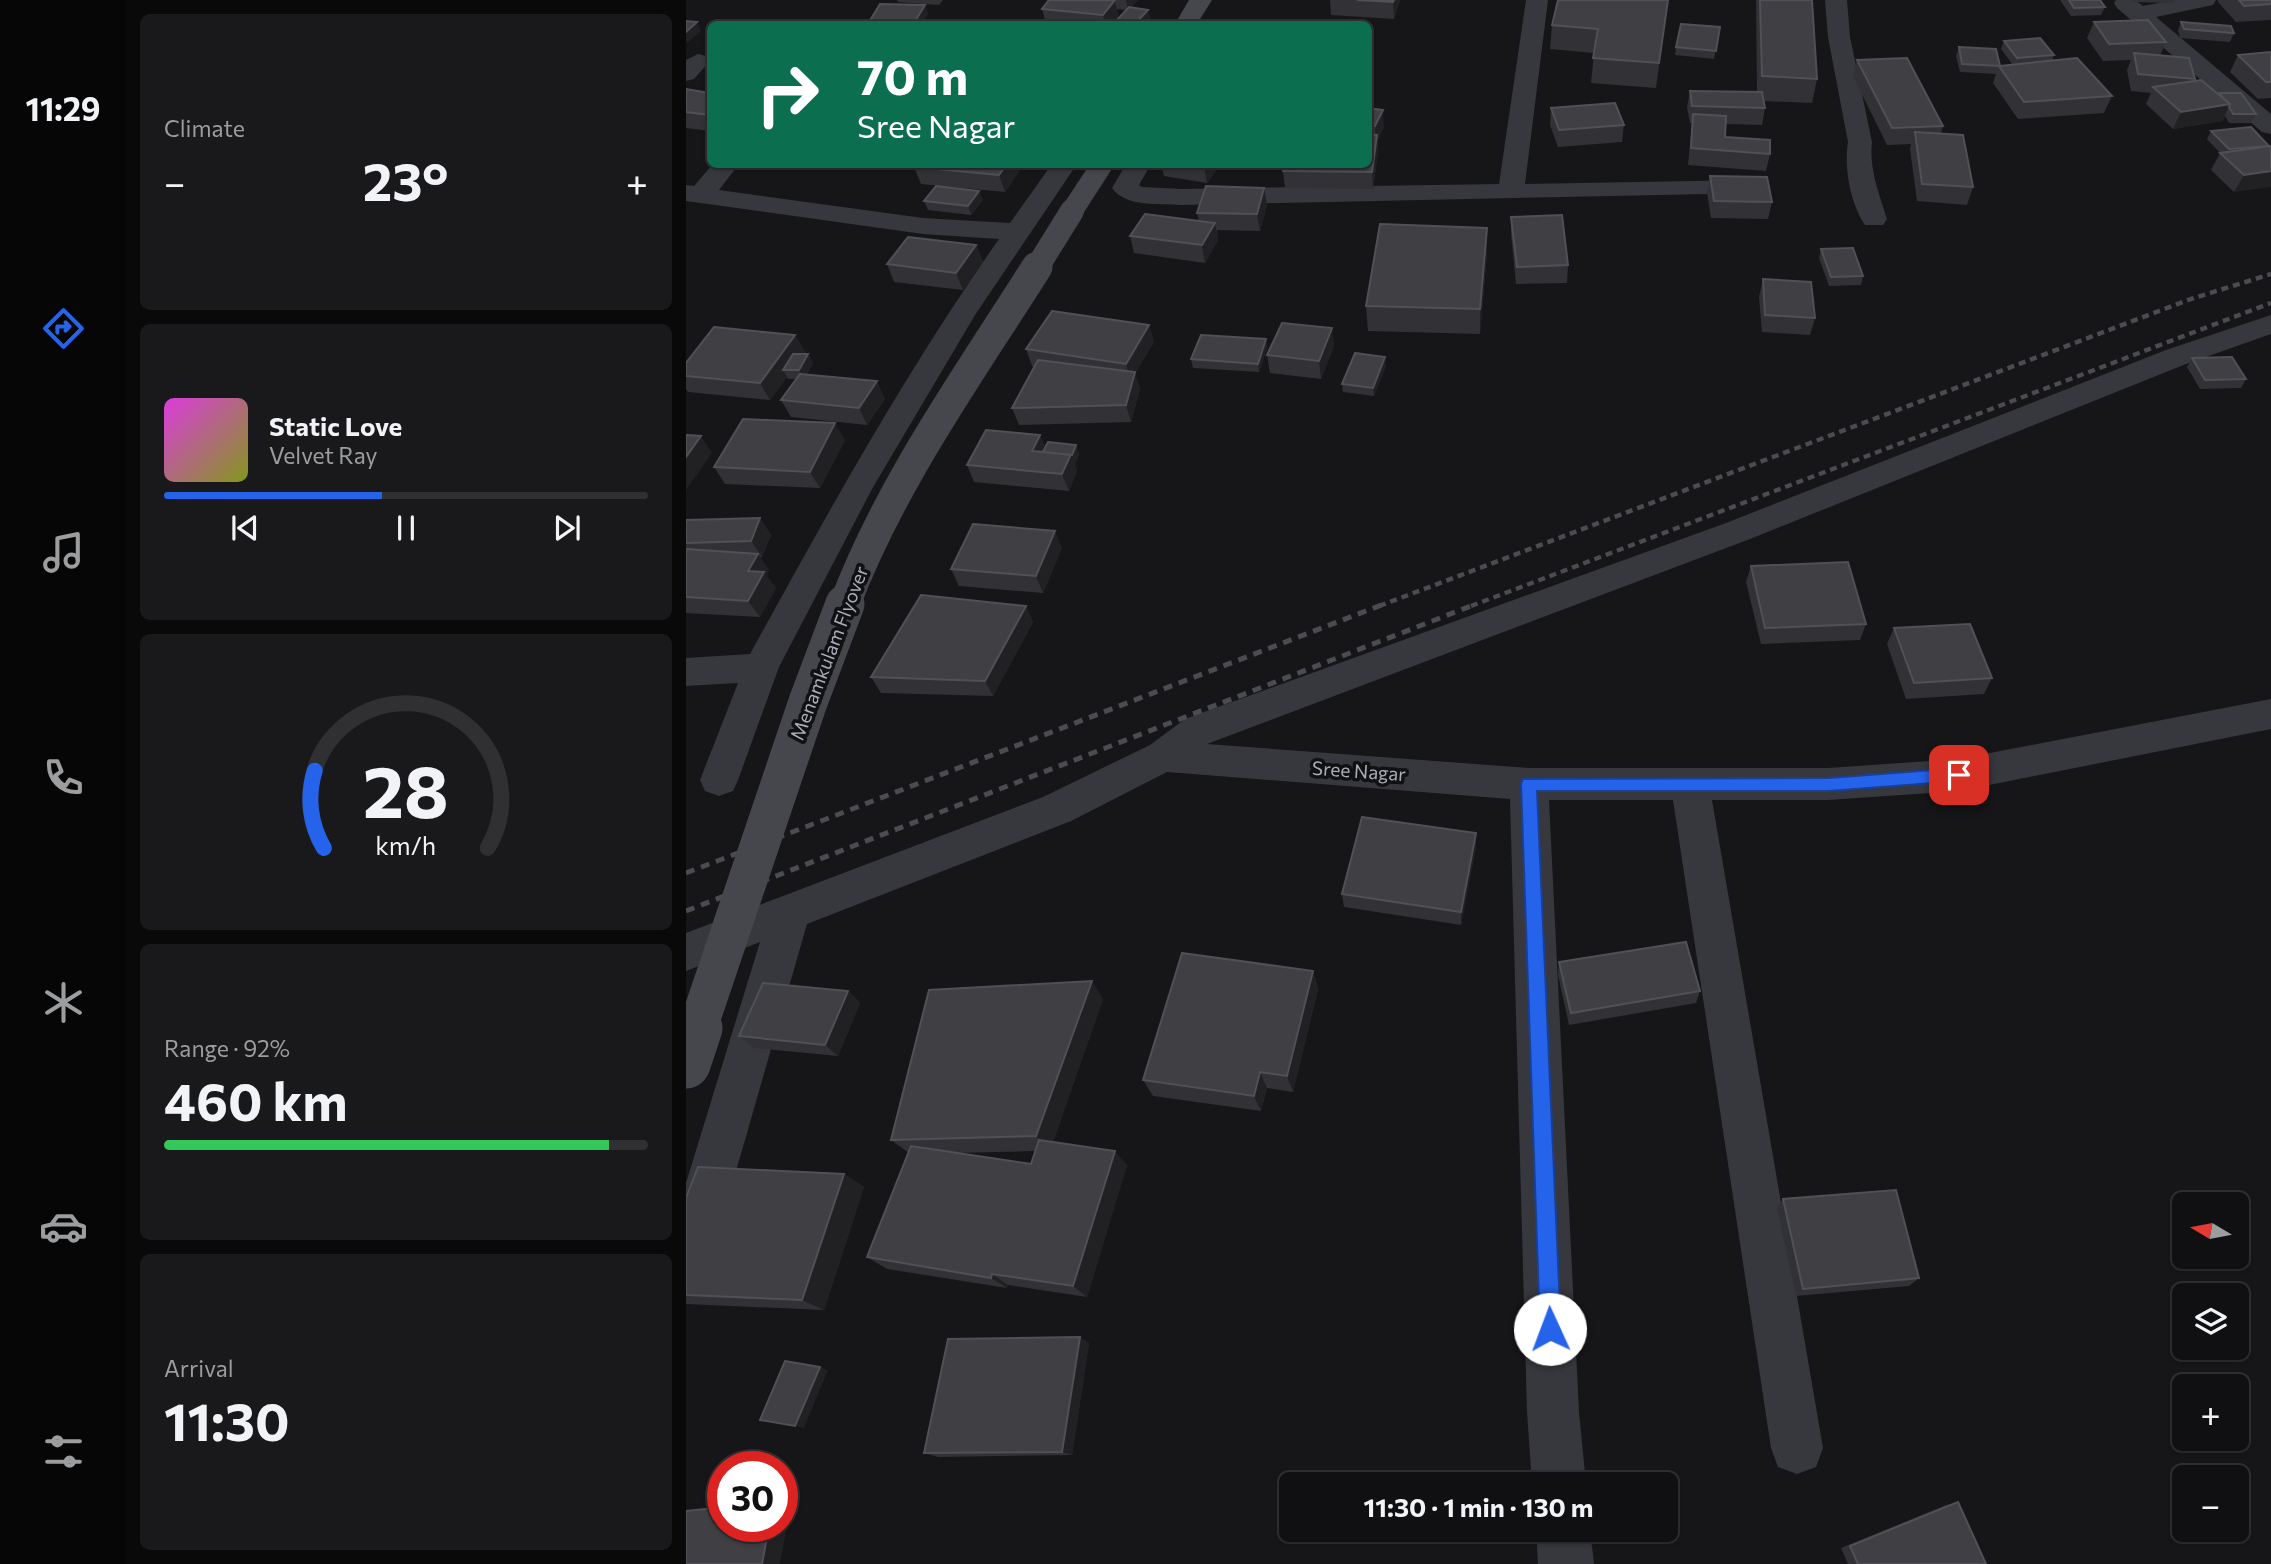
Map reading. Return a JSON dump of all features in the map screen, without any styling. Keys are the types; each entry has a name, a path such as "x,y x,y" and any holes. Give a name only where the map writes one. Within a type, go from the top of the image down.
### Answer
{"main road":[{"name":"Menamkulam Flyover","path":"686,1064 808,702 855,577 917,457 1100,168"}],"street":[{"path":"1511,192 1537,0"},
{"path":"1836,0 1839,37 1860,142 1860,169 1874,219"},
{"path":"2130,7 2205,0"},
{"path":"2130,7 2271,127"},
{"path":"693,194 722,168"},
{"path":"719,780 761,667 856,489 961,314 1062,168"},
{"path":"1137,168 1125,188 1136,194 1331,197 1410,192 1749,188"},
{"path":"693,194 923,226 1018,232"},
{"path":"686,952 1057,810 1163,756 1198,730 1725,536 2176,357 2271,324"},
{"path":"686,672 761,667"},
{"name":"Sree Nagar","path":"1163,756 1529,784 1829,784 1959,775 2271,714"},
{"path":"1529,784 1553,1412 1558,1472"},
{"path":"1690,784 1797,1448"},
{"path":"686,1262 790,911"},
{"path":"1564,1542 1566,1564"}],"building":[{"path":"1049,0 1115,0 1103,15 1042,9"},
{"path":"1357,0 1394,0 1393,2"},
{"path":"1558,0 1668,0 1659,63 1593,58 1598,29 1552,25"},
{"path":"1760,0 1812,0 1817,79 1762,76"},
{"path":"2069,0 2100,0 2105,7 2074,8"},
{"path":"2239,0 2271,0 2271,4 2244,6"},
{"path":"880,4 925,5 915,21 870,21"},
{"path":"1129,7 1148,10 1138,21 1116,21"},
{"path":"2148,20 2166,42 2109,44 2094,22"},
{"path":"686,21 697,22 686,32"},
{"path":"2181,22 2231,26 2234,33 2184,29"},
{"path":"1681,24 1720,27 1716,51 1676,47"},
{"path":"2040,38 2054,55 2017,58 2004,41"},
{"path":"1959,47 1996,49 2000,66 1962,64"},
{"path":"2271,52 2271,82 2266,82 2238,55"},
{"path":"2134,53 2189,58 2195,79 2138,74"},
{"path":"1907,58 1943,126 1892,128 1857,60"},
{"path":"2077,58 2112,96 2024,102 1999,66"},
{"path":"2201,80 2230,104 2181,112 2153,87"},
{"path":"686,89 707,92 707,115 686,112"},
{"path":"1690,91 1762,92 1765,108 1692,106"},
{"path":"2220,93 2241,93 2256,114 2233,114 2230,104"},
{"path":"1615,103 1624,125 1559,130 1551,108"},
{"path":"1372,109 1383,110 1375,126 1372,126"},
{"path":"1693,114 1726,116 1725,137 1770,140 1770,154 1691,148"},
{"path":"2251,127 2269,146 2229,149 2211,131"},
{"path":"1915,132 1963,135 1973,187 1922,184"},
{"path":"1372,135 1377,135 1372,172 1283,171 1283,168 1372,168"},
{"path":"2271,146 2271,171 2244,175 2220,153"},
{"path":"925,168 1004,168 999,175"},
{"path":"1710,176 1767,177 1772,202 1714,201"},
{"path":"936,186 979,191 968,206 924,201"},
{"path":"1206,186 1264,188 1257,214 1197,213"},
{"path":"1145,214 1215,223 1202,245 1130,236"},
{"path":"1562,215 1568,265 1517,267 1511,217"},
{"path":"1380,224 1487,228 1480,309 1366,306"},
{"path":"908,237 976,245 956,273 887,264"},
{"path":"1853,248 1863,276 1831,277 1821,249"},
{"path":"1763,279 1811,282 1815,318 1765,315"},
{"path":"1052,311 1149,325 1126,364 1026,349"},
{"path":"1282,323 1332,328 1319,361 1267,355"},
{"path":"714,327 795,335 760,383 686,376 686,363"},
{"path":"1201,335 1266,339 1258,364 1191,359"},
{"path":"1355,353 1385,357 1373,388 1342,384"},
{"path":"793,354 808,354 799,370 783,370"},
{"path":"2232,357 2246,379 2205,380 2192,358"},
{"path":"1038,360 1135,372 1126,405 1012,408"},
{"path":"800,374 877,381 859,408 781,400"},
{"path":"743,419 835,423 810,472 714,467"},
{"path":"986,430 1040,435 1032,451 1071,454 1062,474 967,465"},
{"path":"686,435 701,436 686,457"},
{"path":"1048,442 1076,445 1072,455 1043,452"},
{"path":"760,518 751,541 686,543 686,520"},
{"path":"973,524 1055,531 1036,576 951,569"},
{"path":"686,549 758,554 748,571 764,572 748,601 686,597"},
{"path":"1848,562 1866,624 1765,628 1751,566"},
{"path":"921,595 1026,606 985,681 871,677"},
{"path":"1970,624 1992,678 1914,683 1894,628"},
{"path":"1362,817 1476,833 1461,912 1342,894"},
{"path":"1686,942 1700,991 1571,1013 1559,962"},
{"path":"1182,953 1313,971 1287,1076 1260,1072 1254,1096 1143,1080"},
{"path":"1092,981 1036,1136 891,1140 929,990"},
{"path":"763,983 848,991 825,1045 739,1036"},
{"path":"1039,1140 1115,1151 1073,1286 992,1274 991,1278 867,1257 911,1146 1031,1164"},
{"path":"698,1167 844,1174 802,1300 686,1295 686,1198"},
{"path":"1896,1190 1919,1278 1803,1289 1783,1199"},
{"path":"1080,1337 1062,1452 924,1453 948,1339"},
{"path":"785,1361 820,1367 795,1426 760,1420"},
{"path":"1958,1502 1986,1564 1858,1564 1850,1546"},
{"path":"707,1509 707,1542 766,1542 762,1564 686,1564 686,1511"}],"railway":[{"path":"1379,606 2191,299 2271,274"},
{"path":"1471,606 2271,303"},
{"path":"686,873 1384,604"},
{"path":"686,911 1476,604"}],"route":[{"path":"1550,1329 1529,784 1829,784 1959,775"}]}
